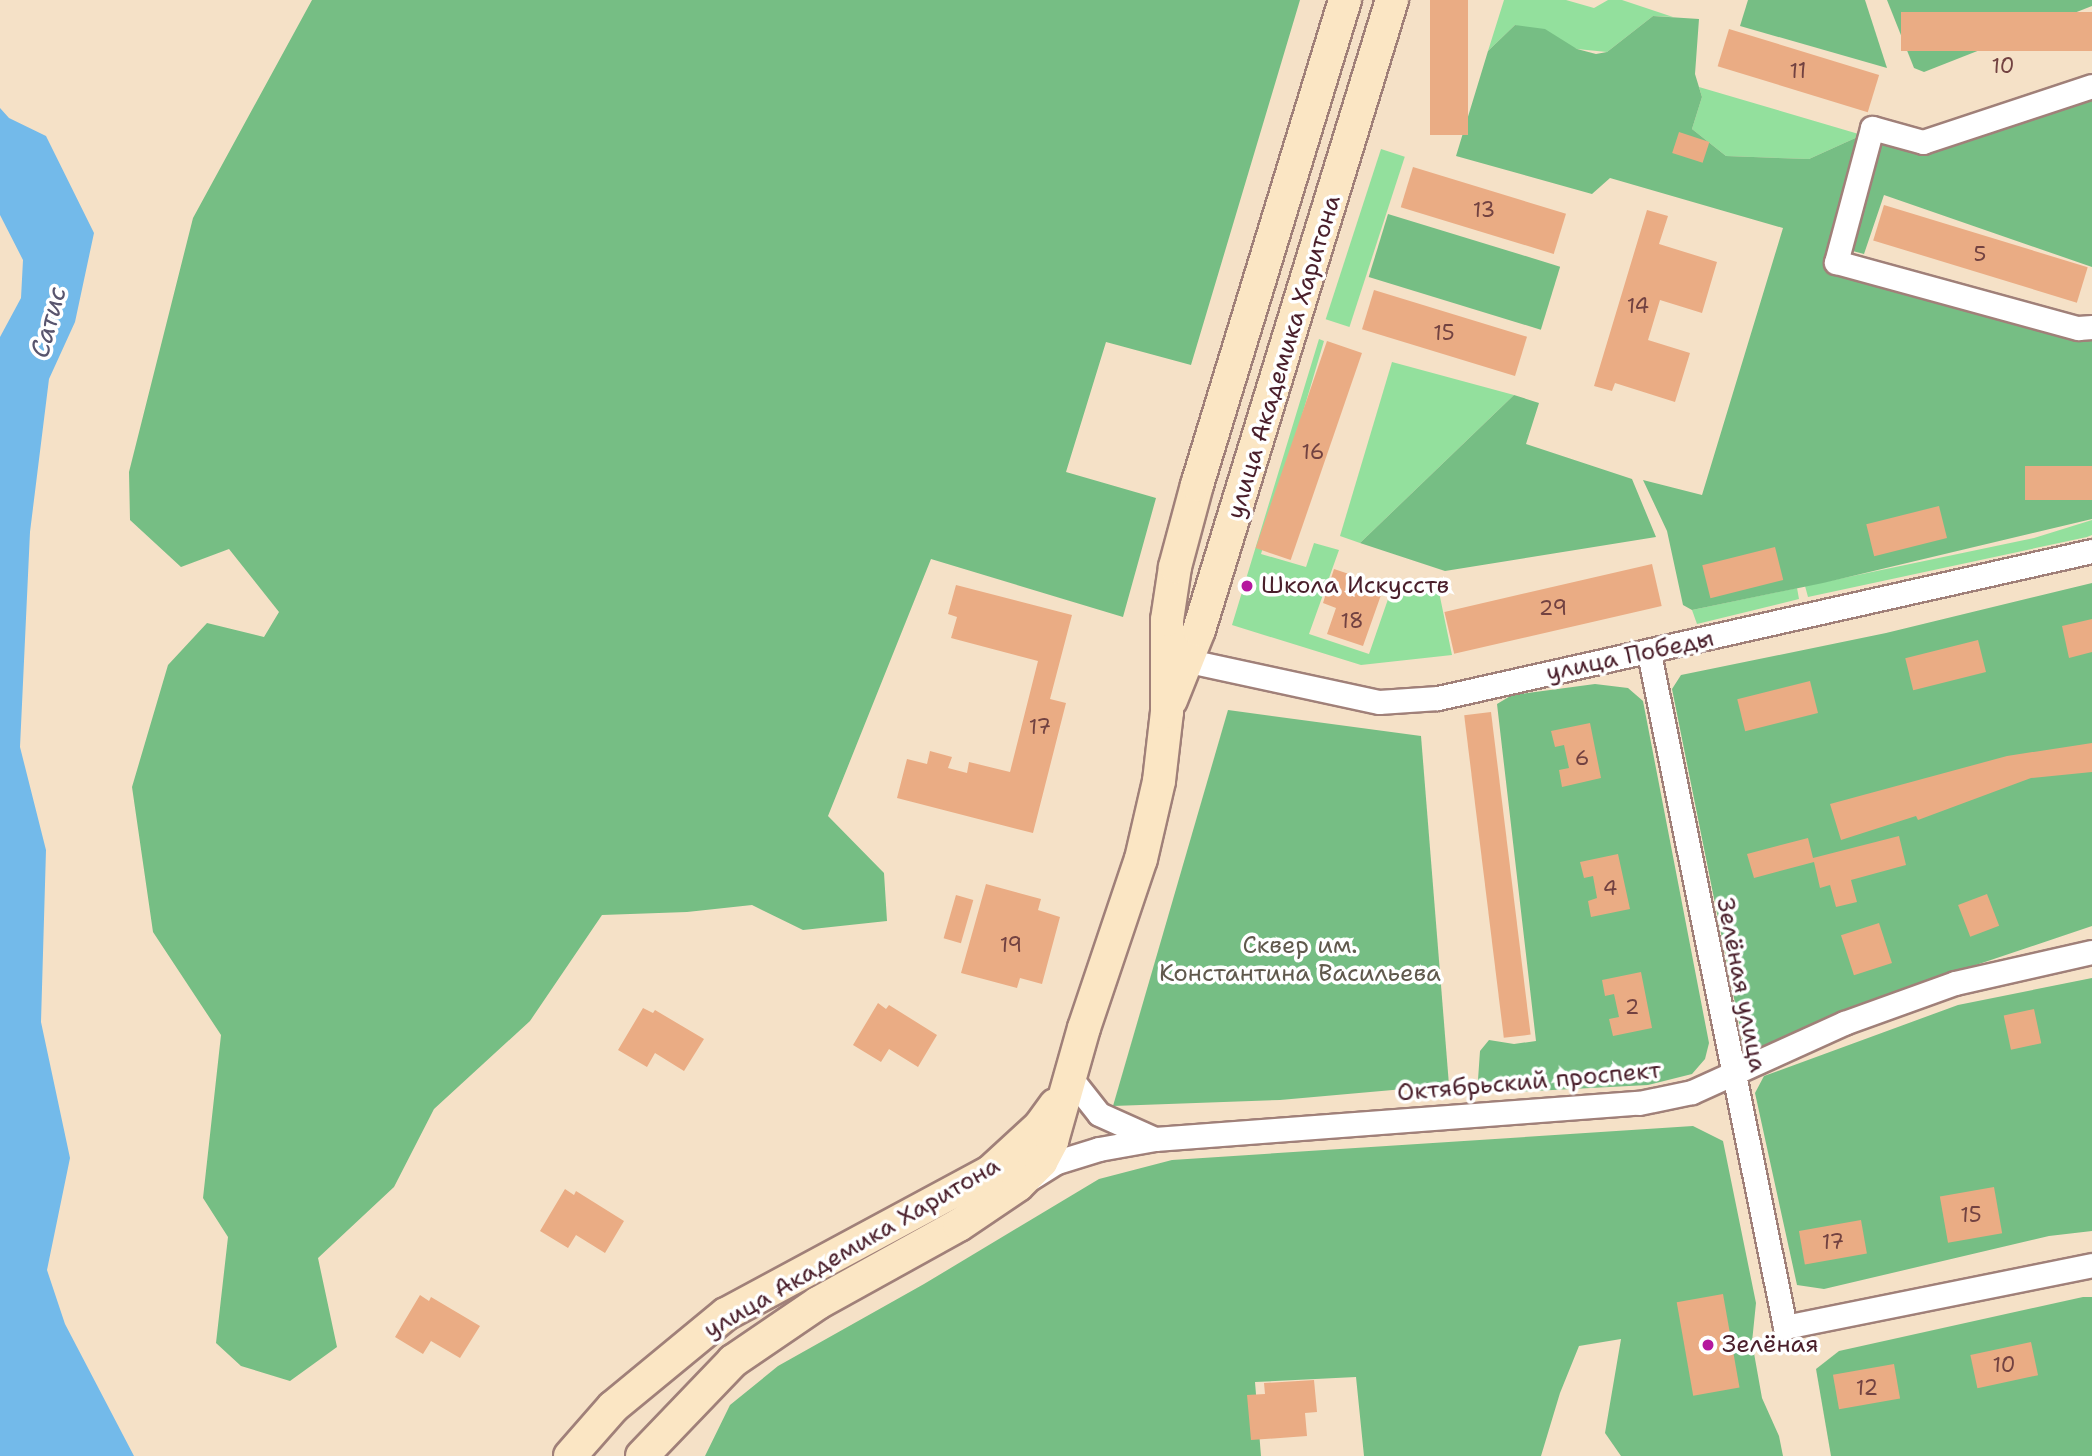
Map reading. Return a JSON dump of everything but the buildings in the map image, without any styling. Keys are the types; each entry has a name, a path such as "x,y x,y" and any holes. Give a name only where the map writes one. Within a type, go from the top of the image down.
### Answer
{"main road":[{"name":"улица Академика Харитона","path":"1177,658 1170,595 1197,485 1345,0"},
{"name":"улица Академика Харитона","path":"642,1456 733,1361 818,1303 959,1225 1018,1185 1041,1162 1052,1142 1067,1083 1141,859 1159,781 1177,658 1392,0"},
{"name":"улица Академика Харитона","path":"570,1456 613,1408 726,1314 990,1172 1014,1154 1040,1126 1067,1083"}],"street":[{"path":"2092,86 1923,142 1871,128 1836,262 2078,328 2092,327"},
{"name":"улица Победы","path":"1177,658 1379,702 1438,698 1649,653 2092,551"},
{"name":"Зелёная улица","path":"1649,653 1785,1327 2092,1265"},
{"name":"Октябрьский проспект","path":"1018,1185 1058,1162 1099,1149 1155,1139 1639,1103 1692,1092 1844,1023 1955,983 2092,952"},
{"name":"Октябрьский проспект","path":"1067,1083 1099,1114 1116,1125 1155,1139"},
{"name":"Октябрьский проспект","path":"1014,1154 1052,1142 1128,1135 1155,1139"}],"green space":[{"path":"312,0 1300,0 1191,365 1106,342 1066,472 1156,498 1123,617 931,559 828,816 884,873 887,921 803,930 752,905 687,912 602,915 530,1021 434,1109 394,1187 318,1258 337,1347 290,1381 241,1366 216,1343 228,1237 203,1198 221,1035 153,932 132,787 168,665 207,623 264,637 279,612 229,549 181,567 130,520 129,472 193,218"},
{"path":"1504,0 1566,0 1594,8 1608,0 1622,0 1673,17 1653,16 1607,52 1577,49 1515,25 1488,51"},
{"path":"1748,0 1865,0 1887,68 1740,26"},
{"path":"1887,0 2092,0 2092,6 1924,72 1914,68"},
{"path":"1653,16 1699,19 1695,74 1702,97 1692,129 1726,156 1809,159 1862,135 1827,266 2092,337 2092,519 1823,583 1692,610 1683,605 1667,531 1643,480 1702,495 1783,228 1610,178 1592,194 1456,156 1488,51 1515,25 1545,29 1577,49 1596,54 1607,52"},
{"path":"1699,87 1862,135 1809,159 1726,156 1692,129 1702,97"},
{"path":"2092,94 2092,267 1884,195 1864,254 1845,249 1879,137 1924,151"},
{"path":"1381,149 1405,157 1349,327 1326,319"},
{"path":"1388,214 1560,267 1541,330 1369,277"},
{"path":"1319,339 1324,341 1261,554 1306,567 1314,543 1339,550 1309,634 1369,654 1395,579 1439,592 1452,655 1361,665 1232,625"},
{"path":"1392,362 1514,395 1360,543 1340,536"},
{"path":"1514,395 1539,403 1526,444 1632,479 1656,537 1445,571 1360,543"},
{"path":"2092,520 2092,535 2087,537 1808,597 1805,586 2034,538"},
{"path":"2092,583 2092,926 1848,1008 1756,1053 1744,1048 1672,689 1681,675 1886,633"},
{"path":"1797,588 1799,599 1697,624 1692,610"},
{"path":"1595,684 1628,688 1643,701 1709,1043 1705,1059 1692,1074 1648,1085 1477,1094 1480,1051 1489,1040 1514,1044 1536,1041 1497,704 1512,695"},
{"name":"Сквер им. Константина Васильева","path":"1228,710 1421,736 1449,1085 1280,1100 1113,1106"},
{"path":"2092,978 2092,1231 2049,1236 1824,1289 1797,1285 1755,1093 1764,1076 1958,1005"},
{"path":"1693,1126 1723,1141 1756,1303 1752,1342 1762,1398 1779,1436 1783,1456 1621,1456 1605,1433 1621,1339 1579,1346 1560,1393 1541,1456 1364,1456 1356,1377 1255,1382 1261,1456 705,1456 730,1405 778,1366 924,1284 1099,1179 1172,1160"},
{"path":"2092,1297 2092,1456 1831,1456 1816,1369 1839,1351"}],"water":[{"name":"Сатис","path":"0,108 9,118 46,136 94,233 75,322 49,379 30,532 20,747 46,850 41,1022 70,1158 47,1270 65,1324 134,1456 0,1456 0,337 21,298 23,260 0,215"}],"place":[{"name":"Школа Искусств","path":"1247,586"},
{"name":"Зелёная","path":"1708,1345"}]}
